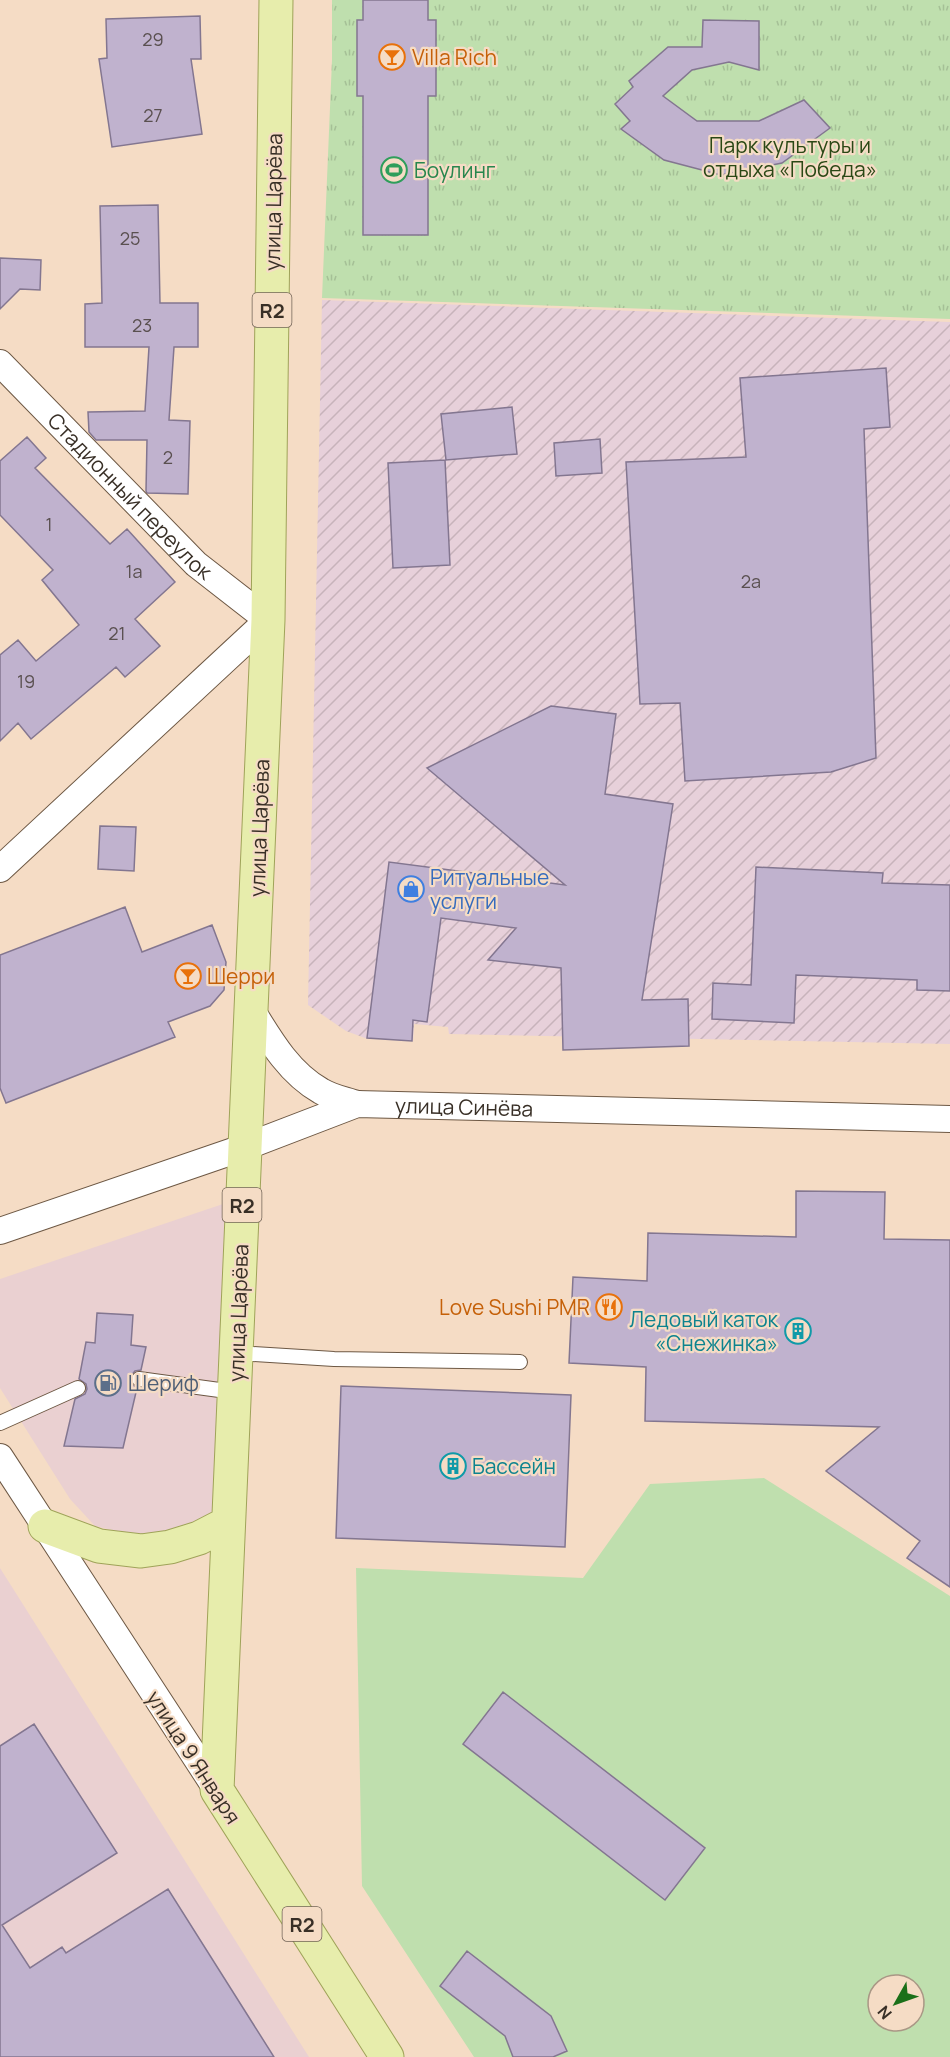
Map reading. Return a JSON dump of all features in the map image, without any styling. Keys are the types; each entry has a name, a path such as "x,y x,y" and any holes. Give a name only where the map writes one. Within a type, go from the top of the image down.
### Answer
{"main road":[{"name":"улица Царёва","path":"217,1791 268,620 276,0"},
{"path":"45,1526 99,1546 141,1551 170,1547 199,1538 228,1523"},
{"name":"улица 9 Января","path":"217,1791 387,2057"}],"street":[{"name":"Стадионный переулок","path":"0,363 196,564 268,620"},
{"path":"0,870 268,620"},
{"path":"251,1009 271,1043 294,1070 322,1092 357,1104"},
{"name":"улица Синёва","path":"0,1231 245,1147 357,1104 950,1119"},
{"name":"улица 9 Января","path":"0,1457 217,1791"}],"lane":[{"path":"236,1353 334,1359 520,1362"},
{"path":"139,1379 234,1392"},
{"path":"0,1423 78,1388"}],"shaded area":[{"path":"322,300 950,322 950,1044 449,1034 448,1027 414,1024 413,1041 365,1038 346,1031 308,1005"},
{"path":"226,1203 213,1516 190,1533 142,1537 95,1526 70,1499 0,1388 0,1279"},
{"path":"0,1568 309,2057 0,2057"}],"green space":[{"name":"Парк культуры и отдыха «Победа»","path":"332,0 950,0 950,319 322,298 332,60"},
{"path":"764,1478 950,1596 950,2057 474,2057 362,1886 356,1568 583,1578 650,1484"}],"building":[{"path":"363,0 428,0 428,20 436,20 436,96 428,96 428,235 363,235 363,96 357,96 357,20 363,20"},
{"path":"200,16 201,59 191,59 202,134 112,147 99,59 107,58 106,19"},
{"path":"703,20 759,21 759,70 729,62 692,70 663,96 697,121 759,121 804,100 830,128 782,163 721,175 664,160 621,129 630,121 615,104 633,87 629,81 668,47 702,47"},
{"path":"158,205 160,303 198,303 198,347 174,347 169,420 190,421 188,494 147,493 147,440 96,440 89,432 88,412 145,411 149,347 85,347 85,304 102,303 100,206"},
{"path":"0,258 41,260 40,290 20,289 0,309"},
{"path":"886,368 890,427 864,429 876,758 831,772 685,781 680,703 640,704 626,462 746,457 740,378"},
{"path":"512,407 517,454 446,460 441,414"},
{"path":"27,437 46,458 35,468 110,544 127,529 175,582 135,619 160,646 125,677 116,667 31,739 18,723 0,741 0,655 18,640 36,661 79,625 42,580 53,570 0,515 0,461"},
{"path":"600,439 602,473 556,476 554,443"},
{"path":"445,460 450,565 393,568 388,463"},
{"path":"551,706 616,714 605,794 673,804 642,1000 688,999 689,1046 563,1050 561,968 488,960 516,928 441,918 427,1022 413,1020 412,1041 367,1038 389,862 565,885 427,768"},
{"path":"100,826 136,827 134,871 98,869"},
{"path":"756,867 883,873 882,883 950,885 950,991 917,990 917,980 796,975 794,1023 712,1019 713,983 751,985"},
{"path":"125,907 142,952 212,925 226,962 224,990 210,1006 168,1022 175,1037 6,1103 0,1088 0,955"},
{"name":"Ледовый каток «Снежинка»","path":"796,1191 885,1192 884,1239 950,1240 950,1587 907,1558 920,1541 826,1471 879,1427 645,1421 646,1367 569,1363 573,1277 647,1281 648,1233 796,1237"},
{"name":"Шериф","path":"97,1313 133,1315 131,1345 146,1347 141,1370 135,1371 130,1377 131,1383 137,1388 123,1448 64,1446 75,1399 85,1394 87,1389 86,1384 79,1379 86,1342 95,1343"},
{"name":"Бассейн","path":"341,1386 571,1395 565,1547 336,1538"},
{"path":"503,1692 705,1848 665,1900 463,1744"},
{"path":"34,1724 117,1853 2,1925 30,1968 62,1947 66,1953 168,1889 274,2057 0,2057 0,1746"},
{"path":"467,1951 551,2016 567,2051 553,2057 513,2057 505,2036 440,1986"}],"place":[{"name":"Villa Rich","path":"392,57"},
{"name":"Боулинг","path":"394,170"},
{"name":"Ритуальные услуги","path":"411,889"},
{"name":"Шерри","path":"188,976"},
{"name":"Love Sushi PMR","path":"609,1307"},
{"name":"Ледовый каток «Снежинка»","path":"798,1331"},
{"name":"Шериф","path":"108,1383"},
{"name":"Бассейн","path":"453,1466"}]}
